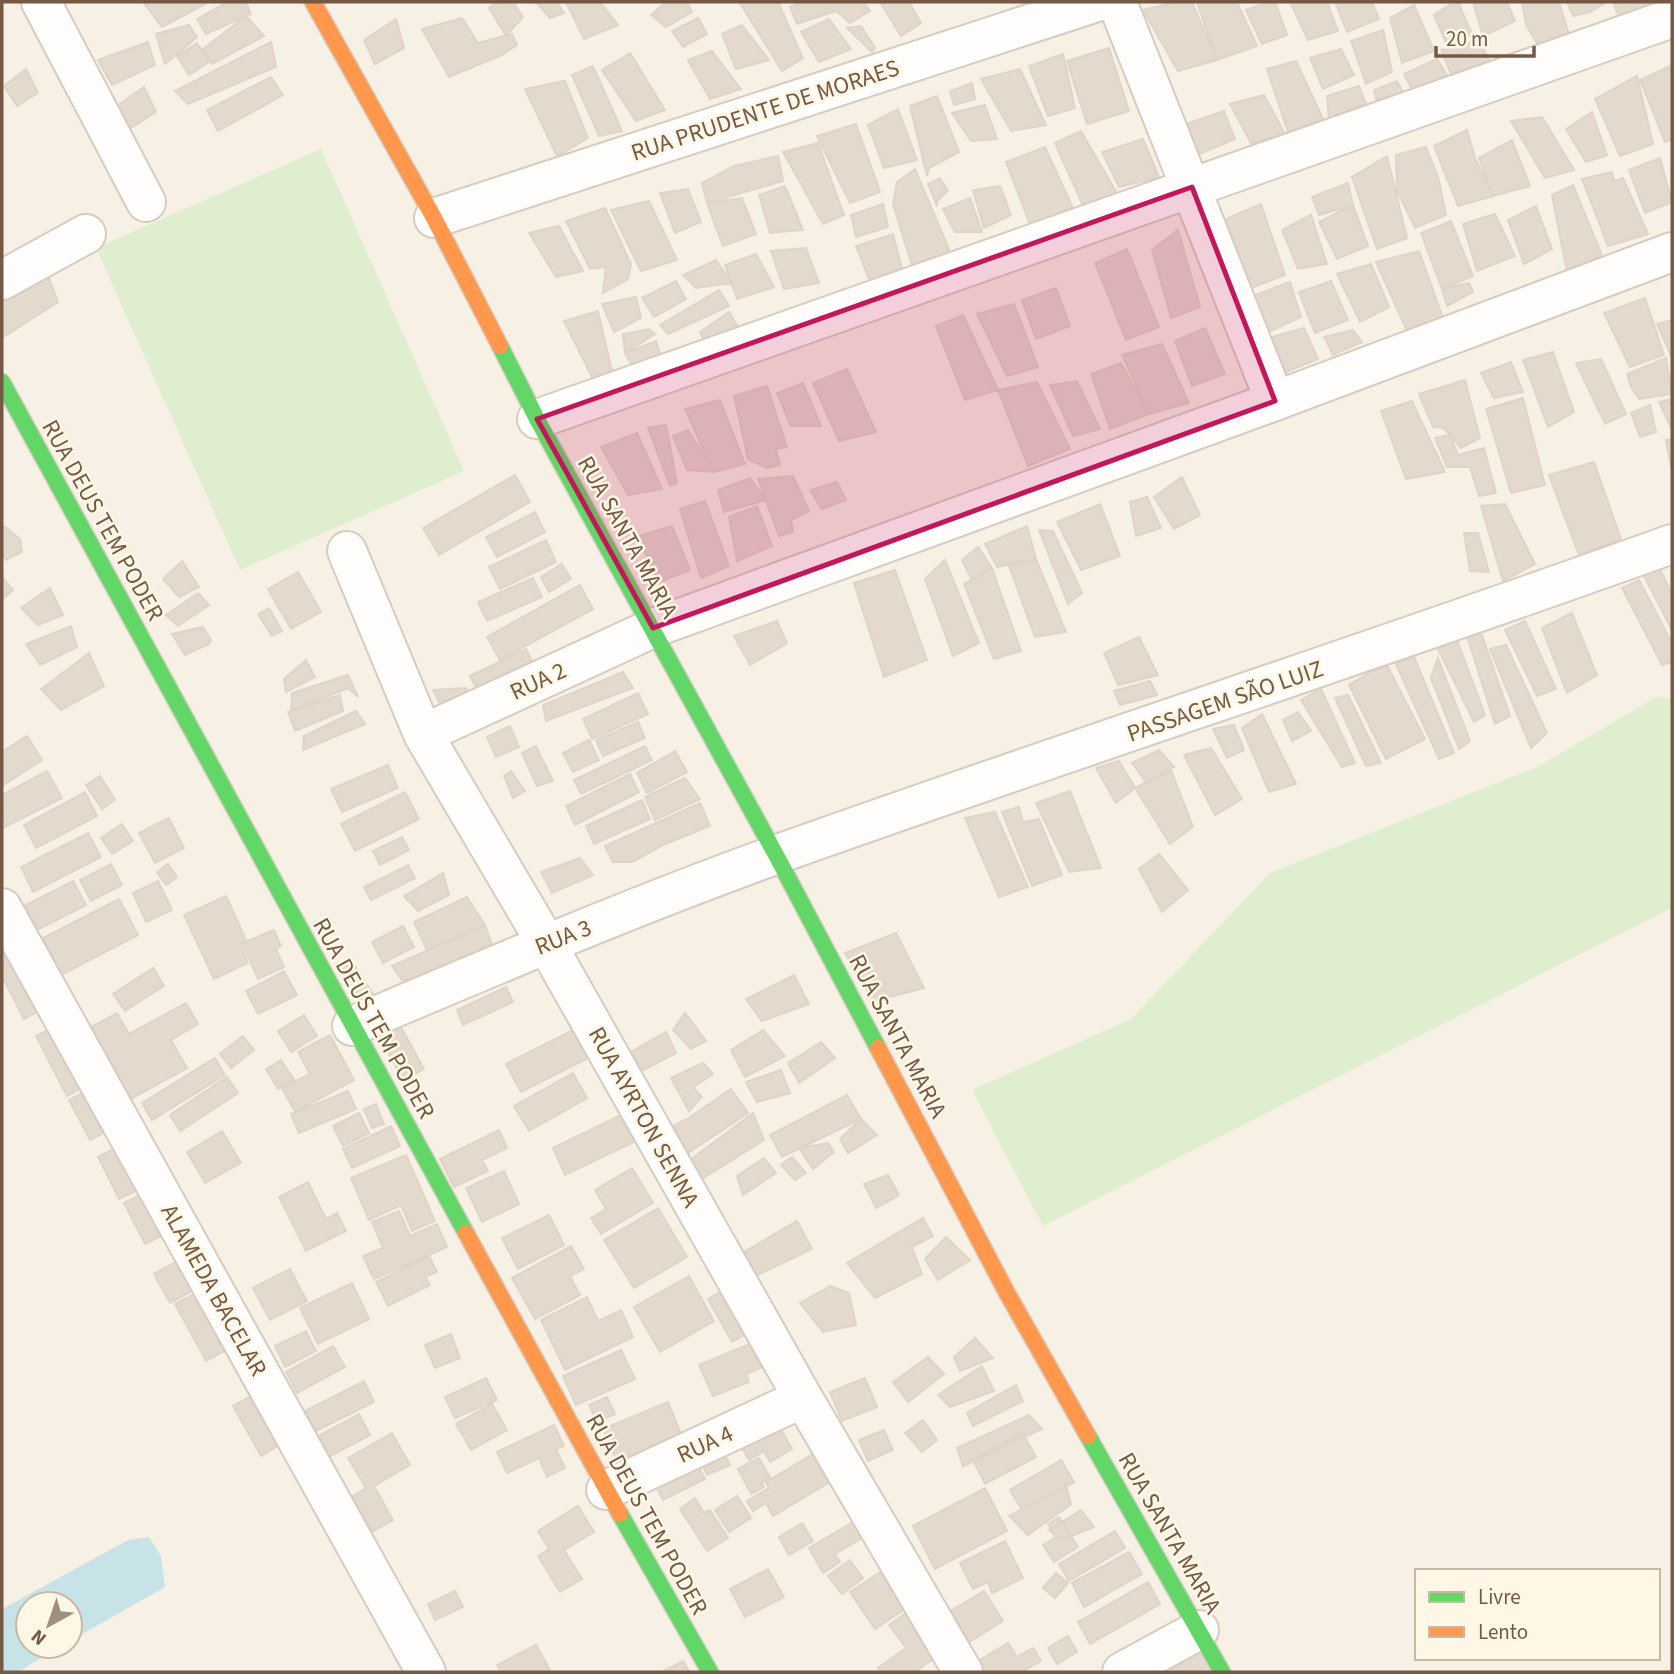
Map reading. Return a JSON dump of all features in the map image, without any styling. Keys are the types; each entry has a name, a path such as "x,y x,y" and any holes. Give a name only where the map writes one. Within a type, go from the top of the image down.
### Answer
{"street":[{"path":"41,2 146,202"},
{"name":"RUA SANTA MARIA","path":"313,2 434,218 537,419 776,855 1007,1293 1222,1672"},
{"name":"RUA PRUDENTE DE MORAES","path":"434,218 1097,2"},
{"path":"1118,2 1275,401"},
{"path":"537,419 1672,18"},
{"path":"2,280 86,234"},
{"name":"RUA 2","path":"423,734 653,628 1275,401 1672,252"},
{"name":"RUA DEUS TEM PODER","path":"2,382 606,1490 710,1672"},
{"name":"PASSAGEM SÃO LUIZ","path":"776,855 1494,609 1672,544"},
{"name":"RUA AYRTON SENNA","path":"347,551 423,734 546,943 803,1398 963,1672"},
{"name":"RUA 3","path":"352,1026 546,943 776,855"},
{"name":"ALAMEDA BACELAR","path":"2,908 426,1672"},
{"name":"RUA 4","path":"606,1490 803,1398"},
{"path":"1122,1672 1199,1630"}],"highlighted area":[{"path":"1192,187 1275,401 653,628 537,419"}],"green space":[{"path":"321,149 464,471 240,570 96,248"},
{"path":"1658,696 1672,700 1672,908 1043,1226 972,1090 1131,1019 1270,873 1537,767"}],"water":[{"path":"149,1537 161,1556 165,1587 84,1633 84,1590 37,1590 128,1540"},
{"path":"14,1602 14,1660 38,1660 18,1672 2,1672 2,1609"}],"building":[{"path":"143,2 209,2 162,27"},
{"path":"227,2 246,2 251,14 206,34 197,19"},
{"path":"497,2 513,2 523,17 506,36 489,8"},
{"path":"536,2 557,2 564,13 550,18"},
{"path":"566,2 600,2 618,25 584,39"},
{"path":"666,2 687,2 692,12 666,27 651,15"},
{"path":"778,2 803,58 782,71 740,3"},
{"path":"803,2 864,2 870,11 850,23 836,11 797,24 790,7"},
{"path":"880,2 909,2 921,23 901,36"},
{"path":"1177,2 1192,2 1217,60 1178,71 1143,10"},
{"path":"1197,2 1237,2 1257,46 1217,60"},
{"path":"1275,2 1287,35 1262,44 1246,10"},
{"path":"1290,2 1327,2 1338,31 1308,40"},
{"path":"1335,2 1372,2 1379,19 1347,32"},
{"path":"1458,2 1472,34 1446,43 1434,15"},
{"path":"1473,2 1507,2 1515,21 1483,36"},
{"path":"1522,2 1559,2 1571,41 1538,45 1526,25"},
{"path":"1567,2 1605,3 1590,12 1573,16"},
{"path":"1613,2 1656,2 1658,6 1620,20"},
{"path":"1414,5 1434,51 1402,63 1390,18"},
{"path":"246,16 264,36 212,64 203,49"},
{"path":"462,18 478,43 512,34 517,45 502,55 449,77 422,29"},
{"path":"698,18 707,34 683,47 672,31"},
{"path":"396,19 404,48 375,64 364,40"},
{"path":"829,19 851,49 819,62 801,32"},
{"path":"189,25 197,37 165,64 156,34"},
{"path":"742,25 769,60 736,69 722,34"},
{"path":"861,26 875,48 872,52 847,28"},
{"path":"1383,30 1392,72 1366,84 1351,41"},
{"path":"1479,40 1491,64 1452,76 1441,50"},
{"path":"148,42 155,65 112,85 98,60"},
{"path":"271,42 276,67 188,104 175,91"},
{"path":"197,43 209,62 189,75 177,56"},
{"path":"1109,48 1129,111 1087,124 1067,61"},
{"path":"1341,49 1354,75 1323,89 1310,58"},
{"path":"712,51 741,89 710,99 688,60"},
{"path":"630,53 665,110 636,121 602,70"},
{"path":"1063,54 1075,108 1048,116 1029,66"},
{"path":"1437,59 1447,75 1413,92 1404,74"},
{"path":"1296,61 1324,121 1288,132 1267,69"},
{"path":"1672,65 1672,139 1665,142 1640,80"},
{"path":"593,66 622,131 599,136 572,75"},
{"path":"26,69 38,93 17,106 4,86"},
{"path":"1020,69 1046,125 1011,131 981,79"},
{"path":"1637,76 1653,144 1620,156 1595,99"},
{"path":"271,77 283,95 218,131 207,110"},
{"path":"565,81 588,138 557,156 525,89"},
{"path":"1397,81 1405,97 1378,105 1374,90"},
{"path":"972,83 975,99 954,105 950,91"},
{"path":"1359,86 1366,104 1329,120 1327,96"},
{"path":"144,87 156,112 123,133 111,110"},
{"path":"1264,95 1285,134 1251,143 1230,104"},
{"path":"937,96 959,152 929,168 927,176 910,106"},
{"path":"985,105 997,139 971,141 952,113"},
{"path":"898,109 917,160 884,168 868,125"},
{"path":"1224,111 1235,139 1195,156 1180,126"},
{"path":"1592,112 1607,155 1586,162 1566,129"},
{"path":"1542,117 1574,170 1545,178 1511,121"},
{"path":"856,124 880,192 850,203 817,136"},
{"path":"1467,130 1475,158 1493,196 1458,206 1434,146"},
{"path":"1081,131 1118,195 1084,208 1055,143"},
{"path":"1143,139 1159,177 1119,187 1102,152"},
{"path":"1512,140 1530,186 1493,196 1479,158"},
{"path":"818,143 844,215 823,224 783,152"},
{"path":"1045,147 1073,208 1031,227 1006,162"},
{"path":"1426,147 1438,177 1446,215 1415,228 1397,191 1396,155"},
{"path":"778,156 783,181 707,203 702,183 734,166"},
{"path":"1387,156 1407,238 1377,249 1352,177"},
{"path":"1660,158 1672,202 1645,213 1629,170"},
{"path":"915,169 954,261 914,272 893,204 897,182"},
{"path":"1612,172 1614,181 1623,178 1648,234 1608,246 1582,179"},
{"path":"940,178 948,191 937,201 937,206 928,184"},
{"path":"1348,183 1353,205 1319,215 1312,197"},
{"path":"1573,185 1604,260 1567,272 1552,195"},
{"path":"785,186 803,230 770,233 759,195"},
{"path":"1000,186 1011,215 984,228 973,190"},
{"path":"688,189 701,222 675,233 660,193"},
{"path":"742,198 756,234 723,246 707,203"},
{"path":"970,198 982,232 955,232 943,209"},
{"path":"649,201 677,260 641,271 611,210"},
{"path":"883,204 888,227 856,237 851,215"},
{"path":"1261,204 1285,275 1241,292 1218,222"},
{"path":"1353,205 1368,246 1337,259 1319,222"},
{"path":"1536,206 1552,249 1524,264 1508,220"},
{"path":"605,208 631,264 628,279 603,293 606,267 590,269 566,221"},
{"path":"1495,214 1515,256 1477,271 1463,224"},
{"path":"1311,215 1327,264 1298,269 1282,230"},
{"path":"1451,221 1473,276 1442,289 1421,233"},
{"path":"559,226 583,271 556,277 529,233"},
{"path":"1178,230 1200,307 1171,318 1152,250"},
{"path":"893,234 904,277 871,284 856,246"},
{"path":"806,248 819,283 784,289 771,251"},
{"path":"1127,249 1159,327 1126,340 1095,263"},
{"path":"1419,251 1443,318 1407,331 1376,262"},
{"path":"756,254 774,287 737,299 725,265"},
{"path":"716,260 732,283 696,288 683,275"},
{"path":"1371,264 1389,307 1360,322 1337,274"},
{"path":"47,273 58,302 2,338 2,296"},
{"path":"676,281 686,299 654,317 642,298"},
{"path":"1331,281 1348,320 1315,333 1299,292"},
{"path":"1290,282 1301,317 1260,336 1247,298"},
{"path":"1469,283 1473,292 1447,306 1442,289"},
{"path":"1056,288 1070,326 1036,339 1022,300"},
{"path":"719,290 729,306 668,334 660,325"},
{"path":"636,297 641,318 614,332 602,304"},
{"path":"1645,298 1664,355 1630,367 1604,313"},
{"path":"1014,304 1038,367 1007,376 977,314"},
{"path":"598,311 613,376 594,381 564,321"},
{"path":"729,312 741,332 712,356 700,332"},
{"path":"963,315 998,390 965,400 936,326"},
{"path":"1672,320 1672,358 1657,324"},
{"path":"1205,328 1225,374 1192,386 1175,341"},
{"path":"1304,328 1318,359 1272,378 1258,341"},
{"path":"649,329 655,334 625,353 623,334"},
{"path":"1353,330 1362,342 1333,355 1324,337"},
{"path":"656,341 662,360 634,369 625,353"},
{"path":"1162,344 1189,403 1149,414 1122,355"},
{"path":"1553,352 1574,412 1548,427 1523,360"},
{"path":"1666,358 1672,394 1639,399 1627,374"},
{"path":"1601,359 1626,414 1605,424 1576,363"},
{"path":"1511,362 1523,392 1494,398 1481,373"},
{"path":"1121,363 1149,414 1110,429 1091,374"},
{"path":"847,369 876,432 839,441 813,383"},
{"path":"1465,380 1480,438 1461,448 1444,428 1433,427 1419,394"},
{"path":"1077,381 1100,429 1073,436 1050,385"},
{"path":"1037,382 1070,449 1028,466 998,390"},
{"path":"803,383 821,426 791,426 777,393"},
{"path":"767,386 787,447 776,449 780,465 767,468 748,459 734,396"},
{"path":"1523,398 1545,485 1511,493 1486,409"},
{"path":"1672,399 1672,430 1659,402"},
{"path":"720,400 745,464 713,472 685,409"},
{"path":"1412,401 1445,472 1406,479 1381,411"},
{"path":"1650,405 1656,432 1640,437 1631,413"},
{"path":"666,425 677,483 670,486 648,428"},
{"path":"688,430 713,472 687,470 673,436"},
{"path":"637,433 662,489 628,495 601,447"},
{"path":"1450,435 1458,455 1484,448 1496,493 1479,496 1470,467 1447,467 1435,438"},
{"path":"1672,439 1672,471 1666,440"},
{"path":"1594,462 1621,539 1579,555 1549,475"},
{"path":"515,475 530,502 439,555 423,528"},
{"path":"793,476 809,511 791,520 793,532 779,536 758,479"},
{"path":"1182,477 1200,515 1174,529 1154,497"},
{"path":"750,478 766,500 724,512 718,490"},
{"path":"837,482 846,500 822,509 810,490"},
{"path":"1147,497 1161,528 1136,536 1130,502"},
{"path":"705,501 729,566 701,578 680,509"},
{"path":"1100,504 1120,556 1081,570 1057,522"},
{"path":"1505,504 1535,564 1503,581 1481,506"},
{"path":"757,506 772,546 737,561 729,517"},
{"path":"535,512 545,532 497,557 486,537"},
{"path":"672,526 690,570 657,583 639,536"},
{"path":"1027,526 1036,559 997,567 985,544"},
{"path":"2,527 20,539 22,552 6,560 2,552"},
{"path":"1039,530 1053,531 1082,593 1068,604"},
{"path":"1464,533 1478,533 1489,572 1470,571"},
{"path":"546,540 556,562 500,589 489,567"},
{"path":"978,547 992,568 972,580 962,560"},
{"path":"1036,559 1066,632 1035,637 1009,566"},
{"path":"945,560 979,643 953,656 925,579"},
{"path":"182,561 199,587 179,597 163,579"},
{"path":"562,564 571,579 549,592 541,577"},
{"path":"1659,567 1672,594 1672,630 1643,574"},
{"path":"992,568 1021,651 994,659 964,584"},
{"path":"895,570 927,660 884,677 854,583"},
{"path":"298,572 321,612 291,629 268,589"},
{"path":"2,577 13,590 2,600"},
{"path":"533,578 542,597 487,621 478,602"},
{"path":"1639,580 1672,643 1672,662 1662,665 1622,588"},
{"path":"580,585 593,609 500,660 487,637"},
{"path":"50,588 63,615 38,625 21,608"},
{"path":"198,593 209,605 178,626 166,615"},
{"path":"269,608 282,631 272,636 258,614"},
{"path":"1572,613 1597,675 1567,693 1542,628"},
{"path":"777,621 787,643 750,665 734,636"},
{"path":"1525,621 1556,689 1537,696 1505,630"},
{"path":"71,626 77,647 40,665 26,644"},
{"path":"203,627 211,640 209,644 185,655 172,634"},
{"path":"1482,635 1510,716 1495,724 1467,636"},
{"path":"1139,637 1158,675 1118,685 1104,653"},
{"path":"1456,637 1485,715 1474,722 1435,643"},
{"path":"1506,645 1547,733 1531,748 1490,649"},
{"path":"526,649 539,676 484,703 470,676"},
{"path":"89,653 104,686 61,710 41,689"},
{"path":"1414,657 1454,753 1439,759 1395,662"},
{"path":"1438,658 1470,741 1459,749 1431,678"},
{"path":"306,660 315,677 286,692 284,679"},
{"path":"1386,663 1425,739 1386,759 1349,685"},
{"path":"623,672 633,688 546,721 543,705"},
{"path":"348,675 358,697 348,688 291,711 292,693"},
{"path":"1150,681 1157,695 1120,705 1114,691"},
{"path":"466,688 473,706 448,719 433,690"},
{"path":"1321,689 1355,763 1342,767 1301,700"},
{"path":"638,693 648,714 592,739 583,719"},
{"path":"340,695 343,711 295,731 288,712"},
{"path":"1348,695 1381,763 1366,766 1335,698"},
{"path":"356,711 365,724 303,750 304,736"},
{"path":"1298,712 1311,731 1292,741 1283,720"},
{"path":"1262,714 1296,784 1269,792 1242,728"},
{"path":"638,722 645,738 603,756 596,740"},
{"path":"1234,725 1244,750 1227,758 1213,729"},
{"path":"510,726 519,747 496,757 487,737"},
{"path":"27,736 42,760 2,786 2,752"},
{"path":"589,740 599,760 573,772 563,753"},
{"path":"536,746 553,781 537,786 522,753"},
{"path":"645,746 652,760 581,794 574,780"},
{"path":"1211,748 1242,799 1215,815 1184,755"},
{"path":"1159,750 1174,767 1146,782 1132,763"},
{"path":"675,751 687,772 647,793 637,773"},
{"path":"1119,761 1135,788 1116,803 1096,768"},
{"path":"388,765 398,788 342,812 331,789"},
{"path":"1171,770 1193,827 1170,844 1135,788"},
{"path":"47,771 62,798 3,828 2,795"},
{"path":"511,771 525,791 513,798 504,776"},
{"path":"630,774 639,792 575,825 566,806"},
{"path":"100,776 115,800 102,809 86,785"},
{"path":"685,778 700,799 655,820 645,797"},
{"path":"1070,791 1101,868 1069,872 1036,803"},
{"path":"85,792 97,816 36,848 24,825"},
{"path":"405,792 419,819 355,851 341,824"},
{"path":"642,800 650,819 594,844 586,826"},
{"path":"700,803 710,826 663,845 632,862 613,862 605,846"},
{"path":"1019,807 1023,822 1039,819 1062,875 1032,886 1002,812"},
{"path":"995,812 1028,887 999,897 965,818"},
{"path":"169,818 184,848 155,863 139,833"},
{"path":"122,824 133,841 112,854 101,838"},
{"path":"88,833 101,857 33,892 21,867"},
{"path":"402,837 409,850 380,865 373,851"},
{"path":"1159,854 1188,890 1162,912 1139,869"},
{"path":"580,858 593,875 552,893 541,872"},
{"path":"111,864 122,885 91,901 80,880"},
{"path":"168,864 177,877 166,885 157,872"},
{"path":"408,865 415,878 371,900 364,887"},
{"path":"443,873 449,895 418,911 404,896"},
{"path":"73,881 86,905 37,930 24,906"},
{"path":"158,881 172,910 146,922 133,893"},
{"path":"226,896 246,940 239,943 248,963 214,979 184,915"},
{"path":"467,897 485,925 427,950 414,922"},
{"path":"119,899 138,935 61,975 43,938"},
{"path":"485,925 495,954 406,986 392,966"},
{"path":"403,926 414,947 383,963 372,942"},
{"path":"274,930 281,946 276,949 284,967 258,979 242,943"},
{"path":"896,933 924,988 873,1001 845,953"},
{"path":"17,950 47,1007 24,1019 2,976 2,957"},
{"path":"351,960 377,1000 365,1007 339,967"},
{"path":"153,968 164,986 125,1011 113,994"},
{"path":"284,971 297,995 258,1014 246,991"},
{"path":"794,975 809,1004 762,1021 746,999"},
{"path":"506,987 513,1002 463,1025 457,1010"},
{"path":"186,1003 198,1024 171,1040 187,1068 129,1100 88,1029 117,1013 129,1034"},
{"path":"685,1013 706,1041 691,1049 673,1030"},
{"path":"394,1014 424,1069 403,1080 373,1025"},
{"path":"304,1015 317,1036 291,1052 278,1031"},
{"path":"57,1025 88,1084 67,1096 36,1036"},
{"path":"575,1029 590,1057 521,1092 506,1064"},
{"path":"763,1030 785,1056 745,1077 731,1050"},
{"path":"666,1032 676,1053 636,1074 626,1055"},
{"path":"330,1035 354,1080 295,1112 282,1088 310,1074 298,1052"},
{"path":"243,1036 254,1050 231,1068 220,1054"},
{"path":"821,1042 835,1058 799,1083 788,1063"},
{"path":"215,1058 225,1075 152,1120 142,1103"},
{"path":"281,1060 294,1080 278,1089 266,1069"},
{"path":"703,1063 713,1074 693,1087 702,1097 689,1111 671,1078"},
{"path":"781,1070 790,1093 757,1102 746,1082"},
{"path":"573,1073 587,1098 529,1131 514,1106"},
{"path":"227,1077 238,1093 180,1131 170,1115"},
{"path":"91,1089 113,1128 90,1140 69,1100"},
{"path":"731,1089 748,1113 682,1157 666,1130"},
{"path":"348,1091 356,1109 299,1133 291,1114"},
{"path":"847,1095 861,1119 782,1157 770,1135"},
{"path":"376,1104 384,1124 372,1128 364,1109"},
{"path":"627,1112 640,1139 565,1175 553,1148"},
{"path":"359,1113 369,1133 343,1146 333,1126"},
{"path":"753,1113 764,1140 694,1184 682,1166"},
{"path":"861,1119 877,1135 848,1153 840,1139"},
{"path":"391,1126 400,1146 352,1168 343,1149"},
{"path":"499,1130 507,1148 482,1160 488,1171 454,1187 440,1159"},
{"path":"222,1131 241,1163 205,1183 187,1152"},
{"path":"828,1143 834,1152 813,1169 799,1148"},
{"path":"122,1144 144,1187 119,1199 98,1157"},
{"path":"406,1155 435,1221 412,1231 401,1205 369,1220 351,1178"},
{"path":"792,1157 806,1173 795,1180 781,1165"},
{"path":"764,1158 776,1173 743,1195 737,1176"},
{"path":"632,1168 653,1203 601,1234 591,1218 606,1209 595,1190"},
{"path":"504,1171 519,1204 482,1222 466,1188"},
{"path":"888,1175 899,1195 876,1208 864,1184"},
{"path":"308,1182 326,1219 337,1213 346,1231 306,1251 279,1197"},
{"path":"150,1190 171,1231 145,1244 124,1203"},
{"path":"658,1208 687,1257 634,1288 604,1240"},
{"path":"399,1211 410,1236 437,1224 447,1247 374,1279 363,1256 383,1248 372,1222"},
{"path":"549,1215 564,1245 518,1269 502,1238"},
{"path":"923,1218 933,1236 912,1247 922,1274 875,1298 847,1263"},
{"path":"797,1221 812,1249 749,1279 739,1255"},
{"path":"946,1237 970,1260 938,1280 925,1259"},
{"path":"571,1246 584,1269 570,1276 580,1295 535,1319 512,1278"},
{"path":"187,1256 203,1285 170,1303 154,1274"},
{"path":"429,1256 437,1272 425,1277 430,1285 388,1306 376,1282"},
{"path":"290,1269 307,1301 270,1320 253,1288"},
{"path":"689,1276 714,1321 660,1352 634,1307"},
{"path":"352,1283 369,1319 318,1344 300,1308"},
{"path":"730,1286 755,1329 732,1342 708,1299"},
{"path":"830,1286 849,1293 856,1325 823,1332 800,1303"},
{"path":"206,1288 237,1344 206,1361 175,1304"},
{"path":"587,1297 598,1321 621,1310 633,1337 565,1370 541,1320"},
{"path":"306,1331 316,1351 285,1367 275,1346"},
{"path":"451,1334 460,1358 435,1368 425,1345"},
{"path":"975,1338 993,1358 960,1371 954,1357"},
{"path":"759,1340 770,1364 746,1374 749,1382 713,1396 699,1365"},
{"path":"333,1346 345,1367 297,1393 286,1372"},
{"path":"621,1350 635,1379 576,1405 563,1376"},
{"path":"928,1357 944,1374 908,1402 893,1382"},
{"path":"982,1366 994,1391 950,1407 938,1395"},
{"path":"486,1378 497,1400 455,1418 445,1397"},
{"path":"865,1378 877,1407 842,1421 830,1392"},
{"path":"364,1381 374,1402 308,1435 299,1414"},
{"path":"1016,1385 1023,1401 973,1426 967,1413"},
{"path":"257,1393 284,1442 261,1456 233,1406"},
{"path":"607,1397 615,1414 597,1422 589,1405"},
{"path":"668,1402 685,1444 621,1471 603,1429"},
{"path":"492,1404 507,1430 471,1450 456,1424"},
{"path":"359,1414 370,1435 327,1458 315,1438"},
{"path":"1029,1415 1042,1429 963,1466 957,1448"},
{"path":"775,1419 792,1449 770,1462 764,1451 749,1460 738,1441"},
{"path":"923,1420 937,1440 922,1452 905,1433"},
{"path":"554,1425 564,1446 556,1449 565,1468 547,1477 539,1458 507,1473 497,1452"},
{"path":"884,1430 893,1450 868,1461 859,1440"},
{"path":"392,1433 410,1465 374,1486 393,1520 365,1536 344,1501 366,1488 348,1458"},
{"path":"1023,1433 1036,1457 985,1484 973,1460"},
{"path":"718,1441 730,1465 707,1475 696,1451"},
{"path":"818,1451 835,1479 773,1516 766,1503 753,1511 747,1501 769,1488 766,1482"},
{"path":"692,1454 705,1479 663,1500 650,1474"},
{"path":"759,1458 770,1477 762,1482 764,1487 751,1494 738,1469"},
{"path":"1061,1460 1074,1482 1022,1510 1010,1490"},
{"path":"1066,1486 1071,1504 1028,1535 1009,1516"},
{"path":"985,1488 1007,1531 935,1569 913,1526"},
{"path":"737,1496 751,1518 729,1532 715,1510"},
{"path":"695,1498 704,1513 710,1510 728,1538 707,1551 680,1509"},
{"path":"578,1506 594,1532 564,1550 582,1579 560,1592 538,1556 549,1549 538,1531"},
{"path":"1081,1510 1094,1527 1061,1540 1049,1530"},
{"path":"1059,1517 1078,1547 1054,1562 1043,1545 1056,1537 1048,1524"},
{"path":"855,1521 864,1537 835,1554 840,1562 823,1573 809,1548"},
{"path":"802,1523 813,1541 789,1555 779,1537"},
{"path":"1115,1531 1125,1548 1069,1581 1059,1564"},
{"path":"1005,1541 1023,1578 992,1593 988,1582 973,1589 960,1563"},
{"path":"1129,1552 1142,1574 1084,1607 1072,1583"},
{"path":"850,1560 863,1578 842,1594 828,1576"},
{"path":"768,1569 784,1597 745,1617 730,1589"},
{"path":"881,1572 905,1609 875,1629 850,1592"},
{"path":"1056,1573 1068,1583 1055,1598 1043,1588"},
{"path":"1148,1582 1160,1604 1090,1644 1078,1622"},
{"path":"455,1591 463,1607 435,1620 428,1604"},
{"path":"984,1591 1003,1621 966,1644 947,1613"},
{"path":"909,1611 940,1654 915,1672 881,1672 878,1668 906,1648 889,1625"},
{"path":"1068,1636 1077,1652 1057,1664 1048,1648"},
{"path":"1008,1643 1017,1657 1033,1648 1041,1661 1022,1672 982,1672 976,1662"},
{"path":"536,1645 551,1672 501,1672 497,1665"},
{"path":"1199,1648 1212,1672 1164,1672 1162,1668"},
{"path":"683,1661 690,1672 662,1672"}],"traffic: fast":[{"path":"500,346 878,1048"},
{"path":"2,382 466,1233"},
{"path":"1088,1436 1222,1672"},
{"path":"620,1514 710,1672"}],"traffic: slow":[{"path":"313,2 434,218 500,346"},
{"path":"878,1048 1007,1293 1088,1436"},
{"path":"466,1233 620,1514"}]}
